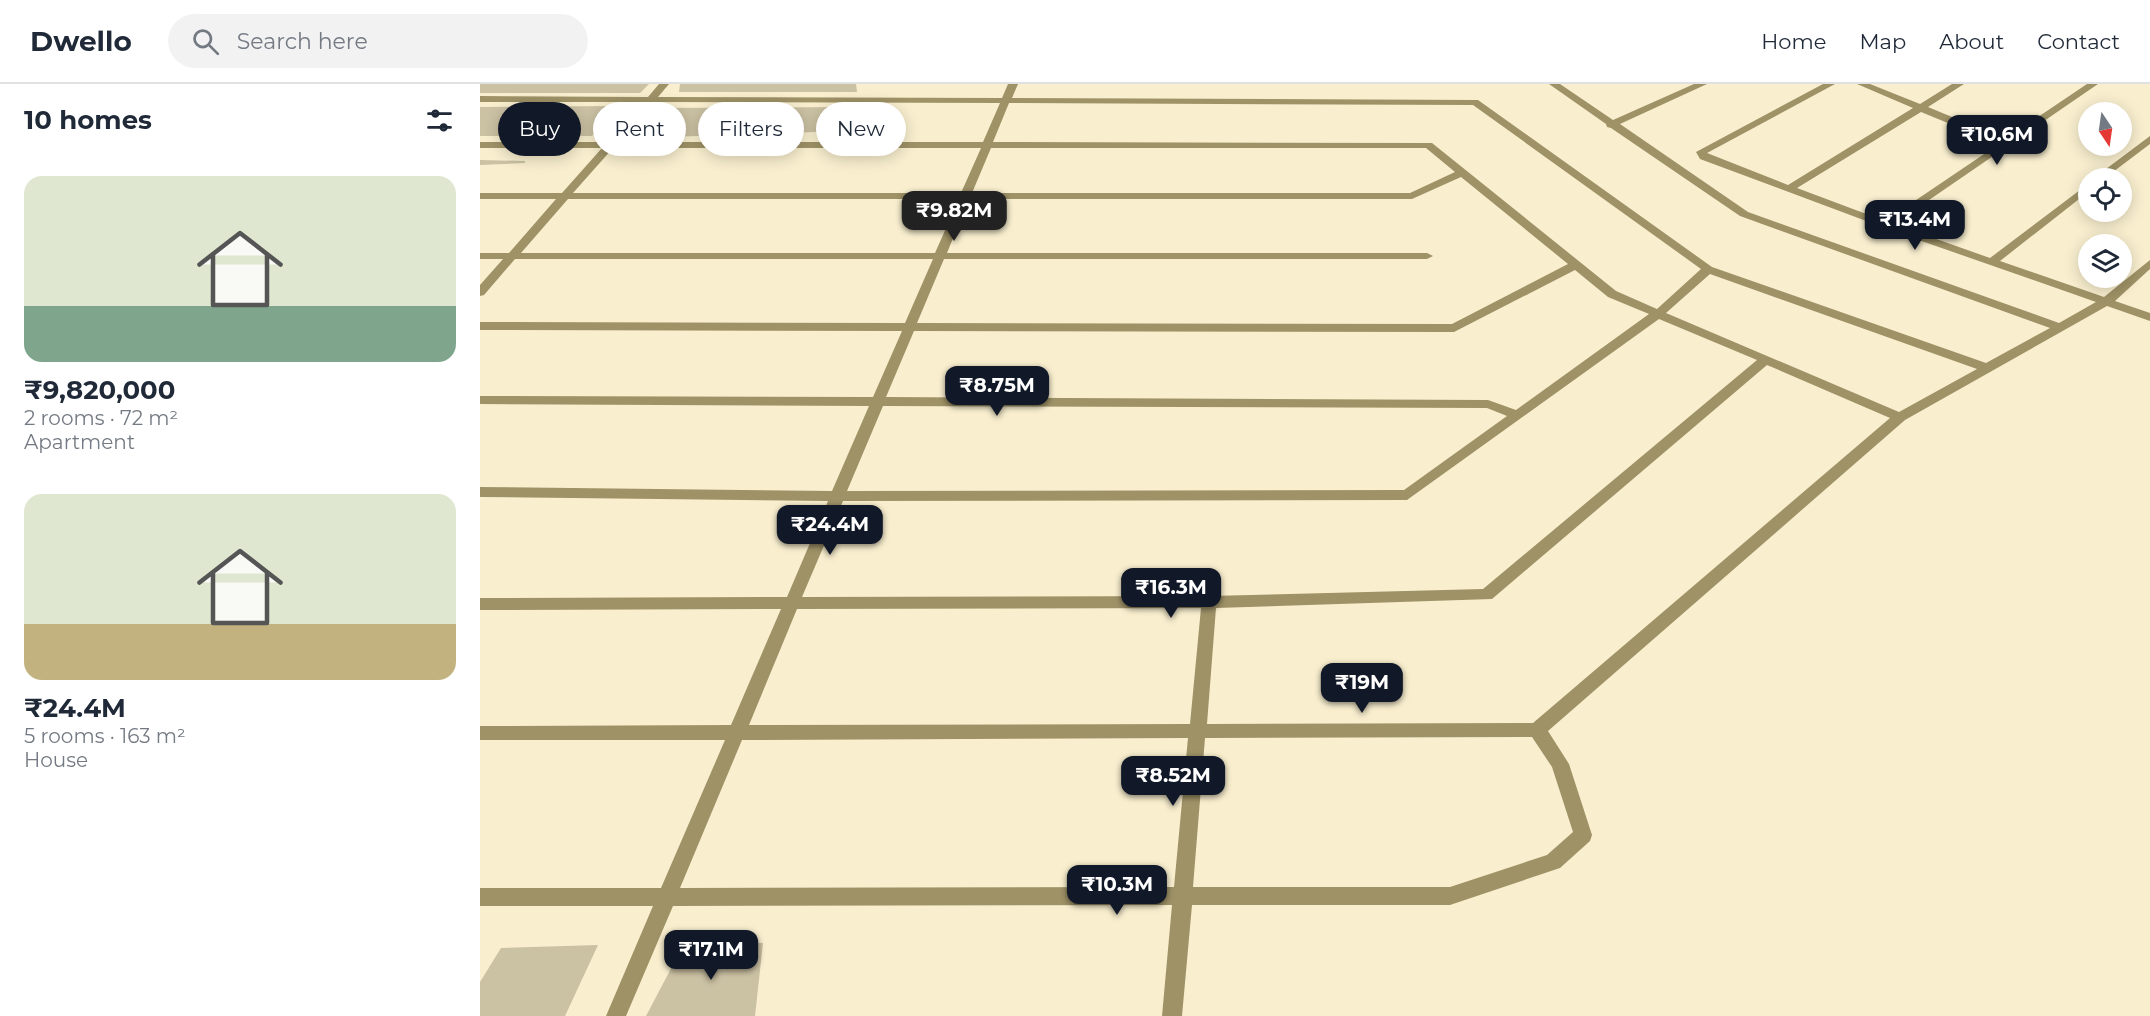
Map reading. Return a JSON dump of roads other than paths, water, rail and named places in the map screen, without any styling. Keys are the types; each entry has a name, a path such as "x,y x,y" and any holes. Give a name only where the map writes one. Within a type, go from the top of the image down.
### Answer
{"street":[{"path":"648,102 664,84"},
{"path":"616,1016 1013,84"},
{"path":"1554,84 1610,125 1744,214 2060,328"},
{"path":"1610,125 1702,84"},
{"path":"1830,84 1701,152 1704,157 1788,189 2150,317"},
{"path":"1862,84 2006,143"},
{"path":"1788,189 1959,84"},
{"path":"1886,225 2093,84"},
{"path":"480,99 1475,102 1708,269 1987,368"},
{"path":"2112,168 2150,139"},
{"path":"480,145 593,145"},
{"path":"686,145 1428,145 1612,294 1900,417"},
{"path":"480,291 600,156"},
{"path":"480,196 1412,196 1462,172"},
{"path":"1992,262 2078,195"},
{"path":"480,256 1427,256"},
{"path":"480,733 1537,730 1900,417 2106,302 2150,263"},
{"path":"480,326 1454,328 1576,265"},
{"path":"480,492 837,496 1407,495 1658,314 1708,269"},
{"path":"480,604 1209,602 1487,595 1765,360"},
{"path":"480,400 1488,404 1518,415"},
{"path":"1172,1016 1209,602"},
{"path":"480,897 1450,896 1553,862 1583,835 1560,764 1537,730"}]}
